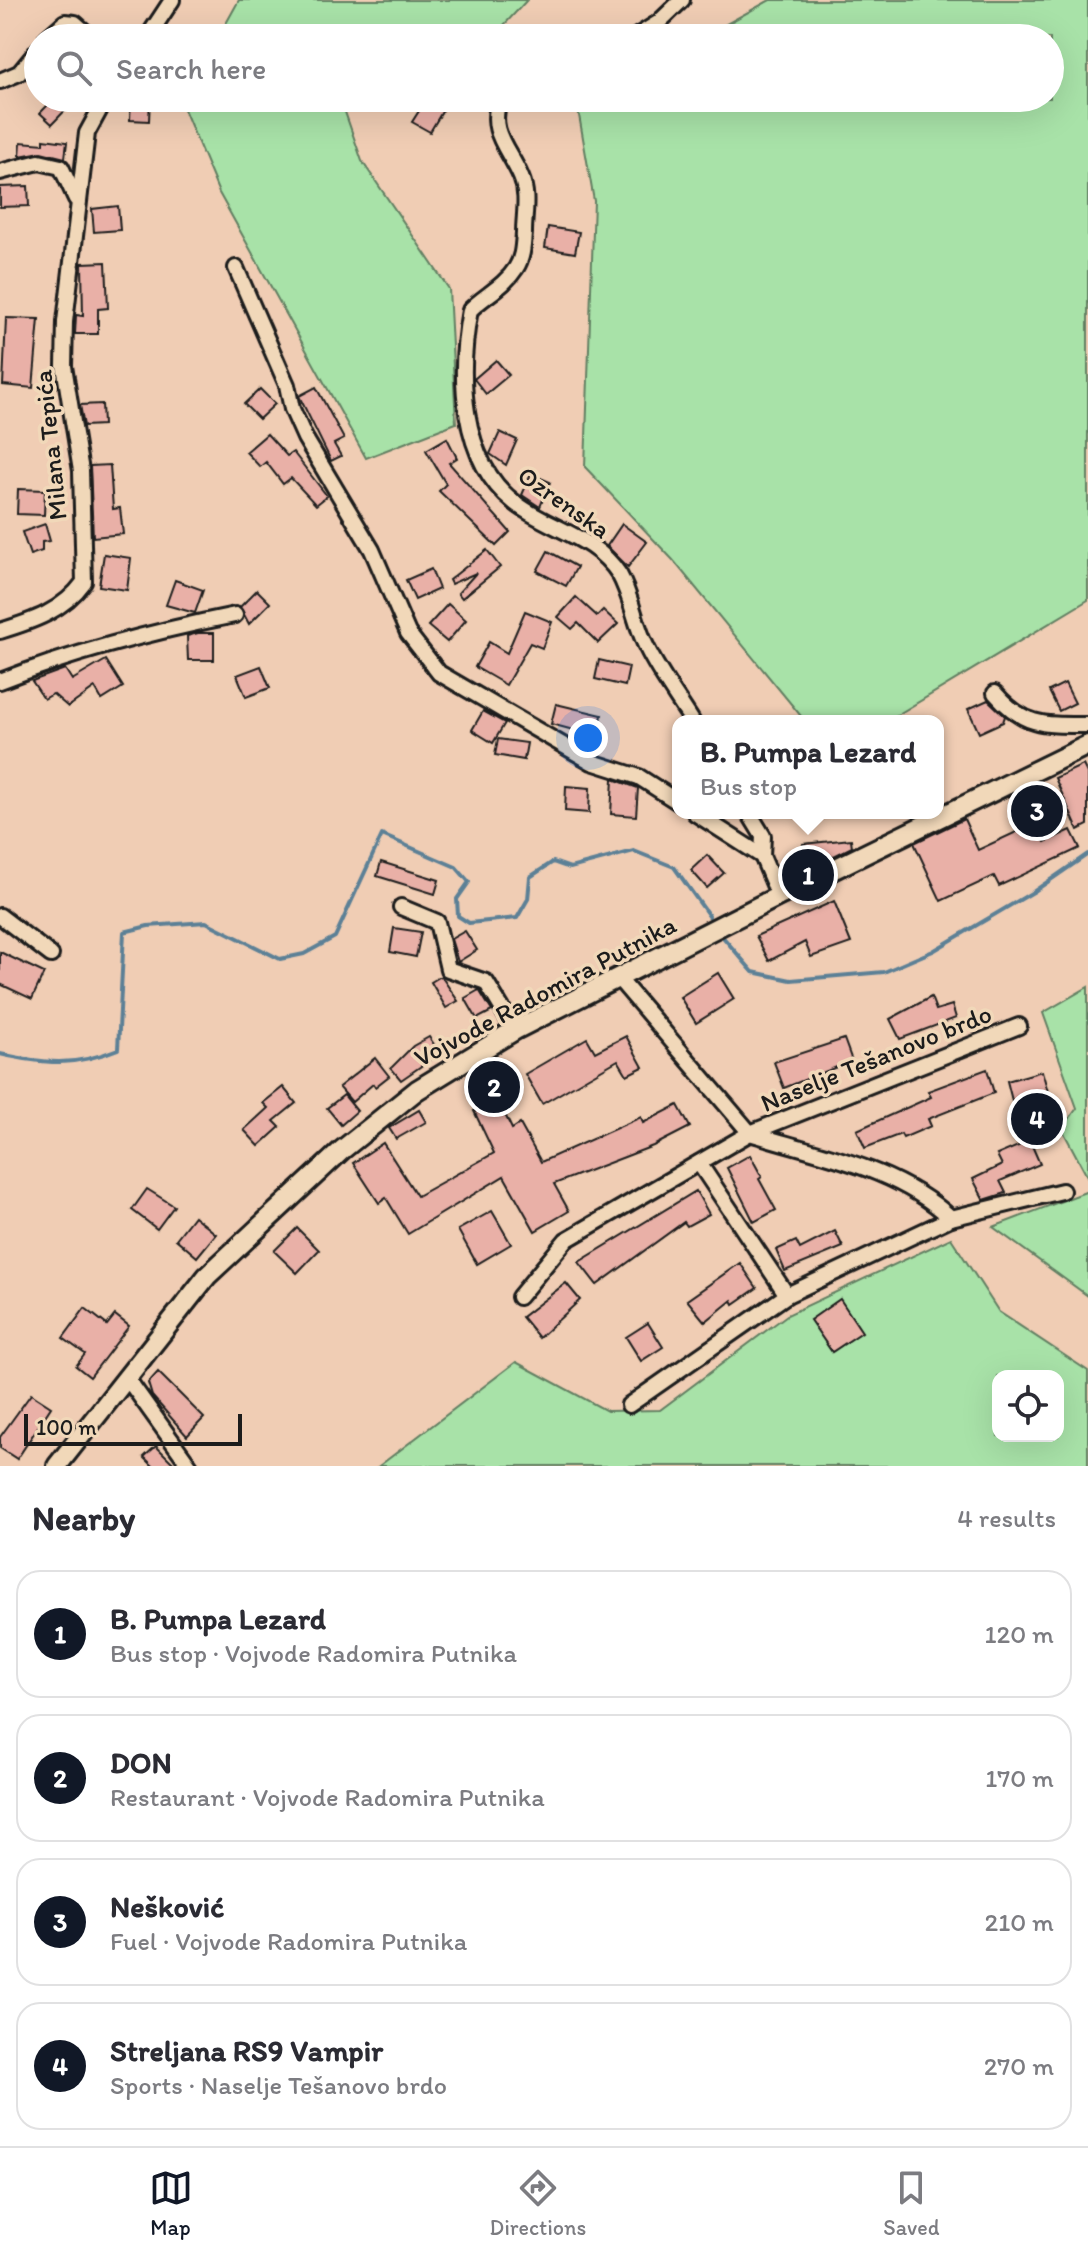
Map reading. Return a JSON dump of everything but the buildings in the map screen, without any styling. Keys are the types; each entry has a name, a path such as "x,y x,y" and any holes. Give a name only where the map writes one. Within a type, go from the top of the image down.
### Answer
{"main road":[{"name":"Vojvode Radomira Putnika","path":"944,815 1088,745"},
{"name":"Vojvode Radomira Putnika","path":"57,1466 207,1276 342,1150 417,1090 515,1030 937,819"}],"street":[{"path":"156,24 172,0"},
{"path":"656,24 682,0"},
{"path":"0,81 19,73 24,67"},
{"name":"Milana Tepića","path":"0,631 32,622 56,609 84,582 81,471 64,366 65,322 87,133 98,112"},
{"name":"Ozrenska","path":"496,112 497,138 522,178 527,198 523,250 517,267 498,289 470,310 467,328 470,434 482,469 515,503 572,532 618,573 645,647 688,715"},
{"path":"0,172 39,162 61,167 78,204"},
{"path":"236,268 287,385 292,409 305,438 372,550 408,633 439,673 592,762 639,777 672,798"},
{"path":"0,681 61,657 125,639 235,615"},
{"path":"995,693 1012,713 1037,724 1088,725"},
{"path":"704,819 762,856"},
{"path":"753,819 763,836 762,856 779,896"},
{"path":"401,907 437,922 448,969 486,982 515,1030"},
{"path":"0,916 51,955"},
{"name":"Naselje Tešanovo brdo","path":"619,979 750,1133 889,1176 926,1195 951,1218"},
{"name":"Naselje Tešanovo brdo","path":"519,1297 566,1240 750,1133 1019,1026"},
{"path":"699,1163 787,1295"},
{"path":"629,1405 787,1295 951,1218 1062,1191"},
{"path":"127,1378 190,1466"}],"green space":[{"path":"239,0 527,0 505,24 226,24"},
{"path":"770,0 1088,0 1088,600 897,715 800,715 673,560 585,467 594,201 578,112 1064,112 1064,24 726,24"},
{"path":"185,112 345,112 362,161 449,289 456,423 366,458 219,193"},
{"path":"1088,987 1088,1178 1062,1129 1077,1108 1043,1013"},
{"path":"1088,1191 1088,1296 993,1227"},
{"path":"951,1238 999,1312 1088,1371 1088,1466 379,1466 516,1362 607,1411 660,1410 787,1315"}],"waterway":[{"path":"0,1054 60,1062 88,1059 118,1049 124,932 148,926 206,922 280,959 304,954 335,937 382,835 456,867 469,882 457,899 458,916 469,923 517,918 528,899 530,877 553,862 570,868 634,851 674,867 709,916"},
{"path":"722,936 753,972 791,980 884,972 933,951 1033,892 1088,854"}],"place":[{"name":"Nešković","path":"1037,811"},
{"name":"B. Pumpa Lezard","path":"808,875"},
{"name":"DON","path":"494,1087"},
{"name":"Streljana RS9 Vampir","path":"1037,1119"}]}
